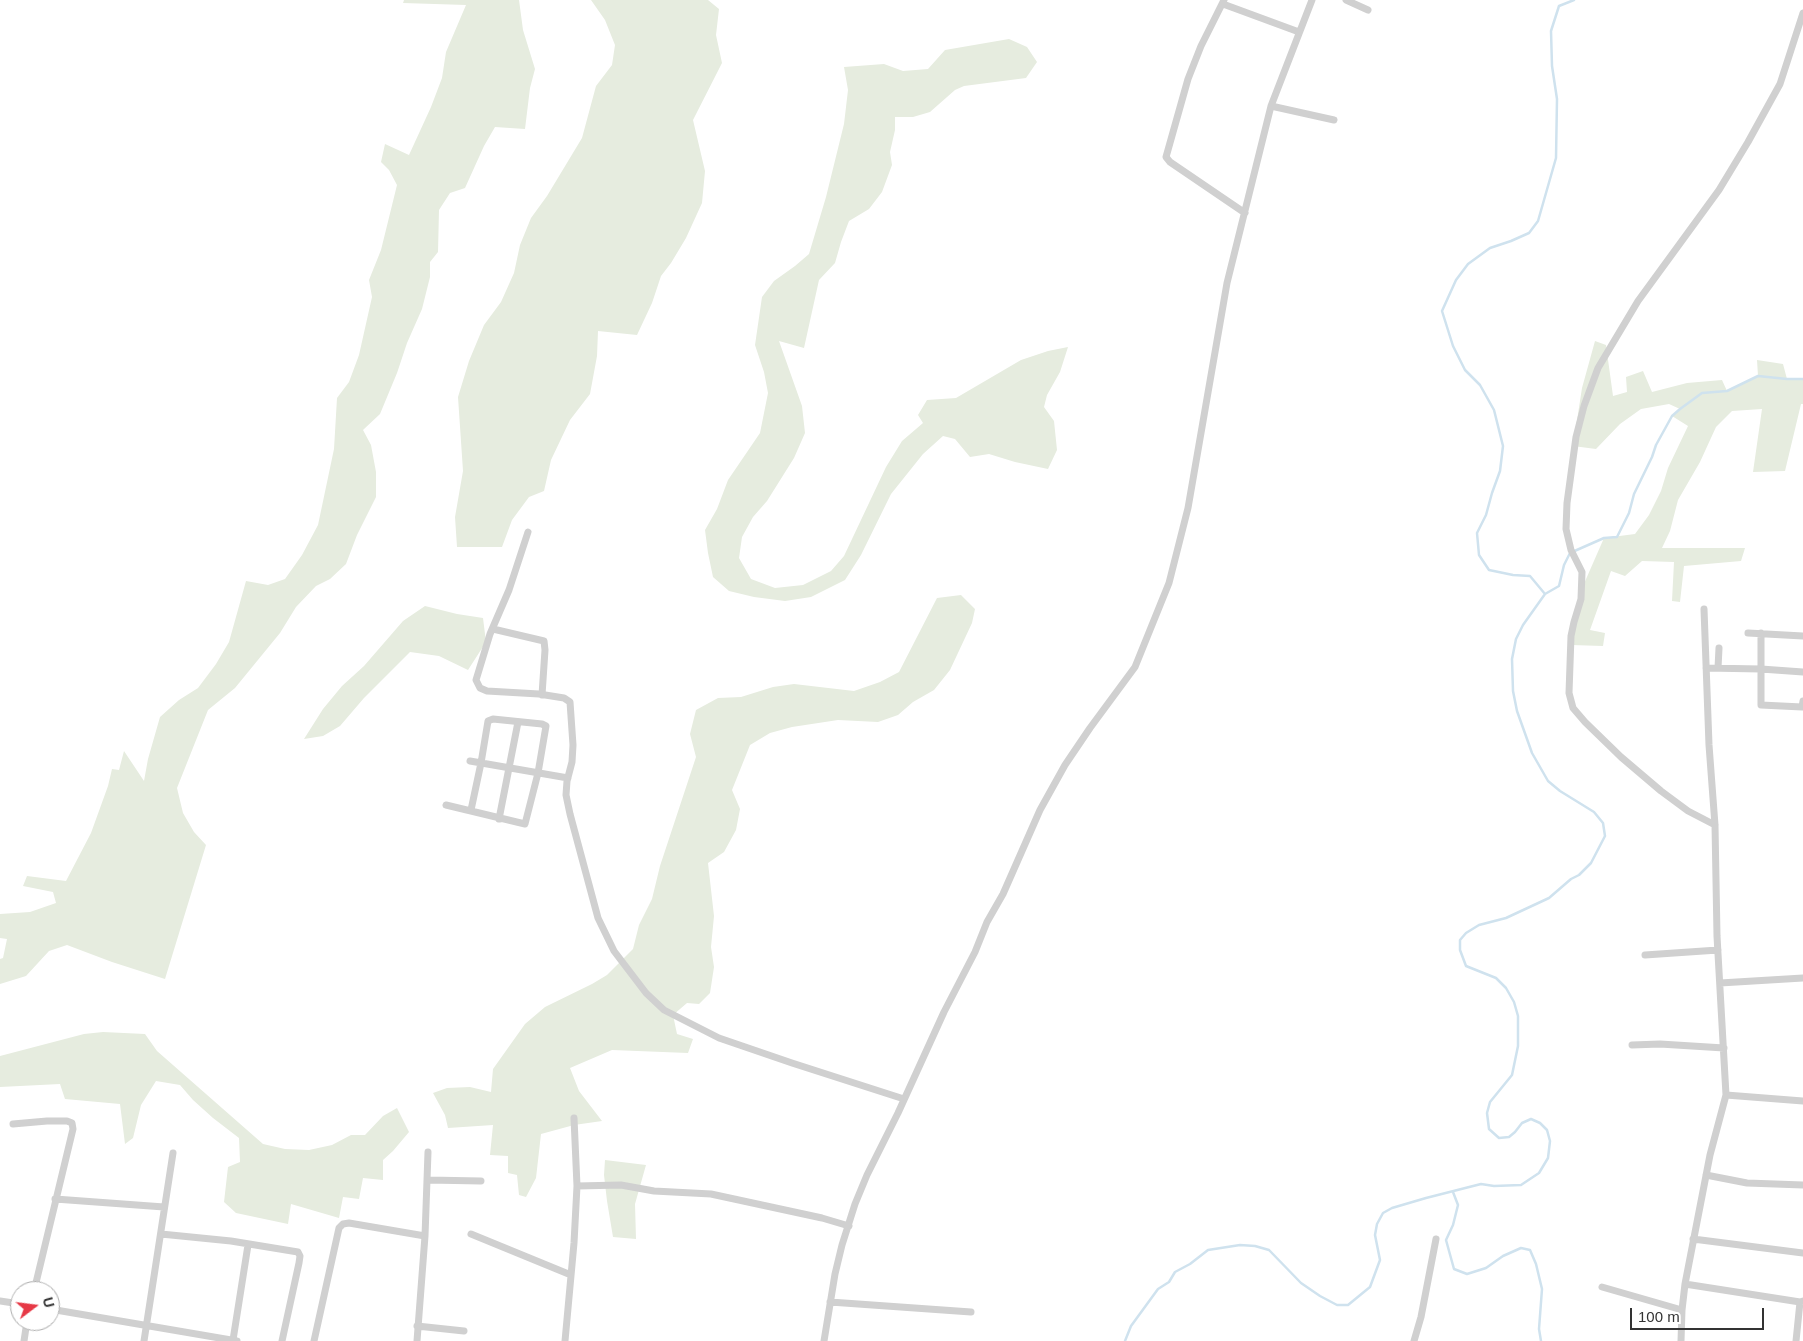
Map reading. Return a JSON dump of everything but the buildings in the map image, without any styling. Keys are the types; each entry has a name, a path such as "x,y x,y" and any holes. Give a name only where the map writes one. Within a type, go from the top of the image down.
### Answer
{"street":[{"path":"824,1341 840,1252 855,1204 867,1175 944,1012 1003,894 1040,810 1065,765 1135,667 1169,583 1188,508 1227,283 1271,106 1312,0"},
{"path":"1346,0 1368,10"},
{"path":"1245,213 1170,162 1166,156 1188,79 1201,46 1223,2 1299,32"},
{"path":"1715,826 1688,811 1661,791 1616,752 1574,708 1569,693 1571,636 1582,600 1582,572 1571,550 1566,529 1567,503 1576,437 1584,406 1598,368 1638,301 1719,190 1748,142 1780,84 1803,13"},
{"path":"1271,106 1334,120"},
{"path":"528,532 509,590 492,628 476,680 477,685 487,691 542,695 564,698 570,702 574,745 566,795 598,918 614,951 646,993 664,1010 719,1038 792,1064 904,1099"},
{"path":"1681,1341 1685,1284 1693,1239 1706,1175 1726,1095 1704,609"},
{"path":"492,628 544,641 542,695"},
{"path":"1748,633 1803,636"},
{"path":"1761,633 1761,705 1802,707 1803,701"},
{"path":"1718,668 1719,648"},
{"path":"1706,668 1803,672"},
{"path":"446,805 525,824 538,773 546,726 493,719 488,721 471,810"},
{"path":"499,819 518,722"},
{"path":"470,761 568,778"},
{"path":"1645,955 1718,950"},
{"path":"1720,983 1803,978"},
{"path":"1632,1044 1724,1048"},
{"path":"1726,1095 1803,1102"},
{"path":"565,1341 576,1186 574,1118"},
{"path":"13,1124 48,1121 67,1121 72,1123 71,1141 55,1199 36,1281"},
{"path":"417,1341 426,1236 428,1152"},
{"path":"144,1341 173,1153"},
{"path":"1706,1175 1747,1182 1803,1185"},
{"path":"428,1180 481,1181"},
{"path":"576,1186 621,1185 654,1191 711,1194 822,1218 849,1226"},
{"path":"55,1199 164,1207"},
{"path":"314,1341 339,1228 343,1224 349,1223 426,1236"},
{"path":"160,1234 231,1241 298,1252 300,1256 282,1341"},
{"path":"471,1234 571,1275"},
{"path":"1414,1341 1421,1317 1436,1239"},
{"path":"1693,1239 1803,1253"},
{"path":"60,1311 235,1341 248,1245"},
{"path":"1685,1284 1802,1301 1796,1341"},
{"path":"1602,1287 1682,1310"},
{"path":"830,1302 971,1312"},
{"path":"417,1326 464,1330"}],"shaded area":[{"path":"404,0 519,0 523,30 535,69 530,88 525,129 495,127 465,188 450,193 439,210 438,252 430,262 430,277 422,309 380,414 363,430 371,445 376,472 376,497 357,535 346,564 330,579 316,586 296,607 280,633 235,688 208,710 177,788 183,813 194,832 206,845 165,979 67,945 49,951 26,976 0,984 0,959 3,958 7,939 0,938 0,914 30,912 56,903 53,892 23,886 27,876 66,881 91,833 112,769 119,770 124,751 144,781 160,717 179,700 198,688 216,664 229,642 246,581 268,585 285,579 302,555 318,525 334,449 337,398 349,382 359,355 372,297 369,280 381,250 397,185 389,170 381,162 385,144 409,155 431,107 442,78 446,52 466,5 403,3"},
{"path":"591,0 708,0 719,9 716,35 722,63 693,120 705,171 702,203 686,238 661,276 652,303 637,335 598,331 597,356 590,394 570,420 551,460 544,491 529,497 512,520 502,547 457,547 455,517 463,471 458,397 469,361 484,325 501,302 514,273 520,245 531,218 547,196 582,138 596,86 612,65 615,45 605,20"},
{"path":"1009,39 1027,47 1037,62 1026,78 964,86 955,90 930,112 913,117 895,117 895,130 890,152 892,165 882,192 869,209 849,221 835,263 819,280 804,348 779,341 802,406 805,433 794,458 767,501 753,517 742,537 739,558 751,579 775,588 803,585 831,571 844,556 886,467 902,441 923,423 918,415 927,400 956,398 1021,360 1068,347 1060,372 1047,395 1044,407 1054,421 1057,450 1048,469 989,454 970,457 955,439 943,436 923,454 891,494 861,555 845,580 811,597 785,601 754,597 729,591 713,577 705,530 717,509 728,480 760,433 768,393 764,372 755,345 762,297 774,281 809,254 826,197 844,124 848,90 844,67 884,64 903,71 928,69 945,50"},
{"path":"1595,341 1606,345 1613,396 1627,392 1626,377 1643,371 1652,392 1687,383 1722,380 1727,391 1758,376 1757,360 1783,364 1787,379 1803,379 1803,404 1801,404 1785,471 1753,472 1762,409 1732,411 1716,427 1700,462 1678,500 1670,531 1662,548 1745,548 1741,561 1684,566 1680,602 1672,601 1674,562 1642,561 1625,576 1611,571 1590,630 1605,633 1603,646 1571,645 1583,586 1604,538 1635,534 1649,515 1688,426 1672,416 1680,409 1669,404 1641,409 1620,424 1596,449 1573,446 1582,388"},
{"path":"961,595 975,609 972,623 950,670 934,690 913,702 898,715 878,722 838,720 792,727 770,733 750,745 732,790 740,809 736,830 724,852 708,863 714,916 711,947 714,967 710,993 699,1004 687,1003 673,1015 677,1034 693,1039 688,1053 612,1050 570,1068 579,1091 602,1121 574,1125 541,1134 536,1178 526,1197 519,1195 517,1175 508,1173 508,1156 490,1155 493,1125 448,1128 445,1115 433,1093 447,1088 470,1087 491,1092 493,1069 525,1024 545,1007 607,975 633,949 639,925 652,899 660,866 696,757 690,734 696,710 718,698 741,697 773,687 794,684 854,691 880,682 899,672 937,598"},
{"path":"425,606 483,618 486,642 468,670 439,656 410,652 364,698 340,726 323,736 304,739 323,709 342,686 364,666 403,621"},
{"path":"103,1032 145,1034 157,1051 263,1144 285,1149 309,1150 332,1145 351,1135 365,1135 383,1116 397,1108 409,1132 383,1160 383,1180 363,1178 359,1199 343,1197 339,1218 291,1204 288,1224 236,1213 224,1202 228,1167 240,1162 239,1138 213,1118 180,1085 156,1081 141,1105 133,1138 125,1144 120,1104 65,1099 60,1084 0,1087 0,1056 84,1034"},
{"path":"605,1160 646,1165 635,1204 636,1239 613,1237 604,1175"}],"waterway":[{"path":"1545,594 1530,576 1489,570 1479,555 1477,533 1486,515 1500,471 1503,446 1494,410 1480,385 1465,370 1453,346 1442,311 1456,280 1468,264 1490,248 1529,233 1538,221 1556,158 1557,99 1552,66 1551,31 1559,6 1574,0"},
{"path":"1125,1341 1131,1326 1158,1289 1169,1282 1175,1272 1190,1264 1208,1250 1240,1245 1255,1246 1269,1250 1301,1283 1337,1305 1348,1305 1370,1287 1380,1260 1375,1235 1377,1224 1383,1213 1392,1208 1481,1184 1494,1186 1521,1185 1539,1173 1548,1158 1550,1141 1547,1130 1540,1123 1531,1119 1522,1123 1509,1137 1499,1138 1489,1129 1487,1113 1490,1102 1512,1075 1518,1046 1518,1016 1514,1002 1506,988 1496,978 1466,966 1460,950 1460,940 1466,933 1479,925 1506,918 1549,898 1571,879 1579,875 1591,863 1605,836 1603,823 1594,812 1560,791 1548,781 1532,753 1517,711 1513,691 1512,659 1516,639 1523,625 1545,594 1559,586 1564,565 1570,553 1604,538 1617,537 1629,513 1634,494 1656,445 1672,416 1702,393 1727,391 1758,376 1803,379"},
{"path":"1453,1192 1458,1205 1453,1225 1446,1240 1454,1269 1467,1274 1486,1268 1503,1256 1521,1248 1530,1250 1536,1264 1542,1289 1539,1329 1541,1341"}]}
